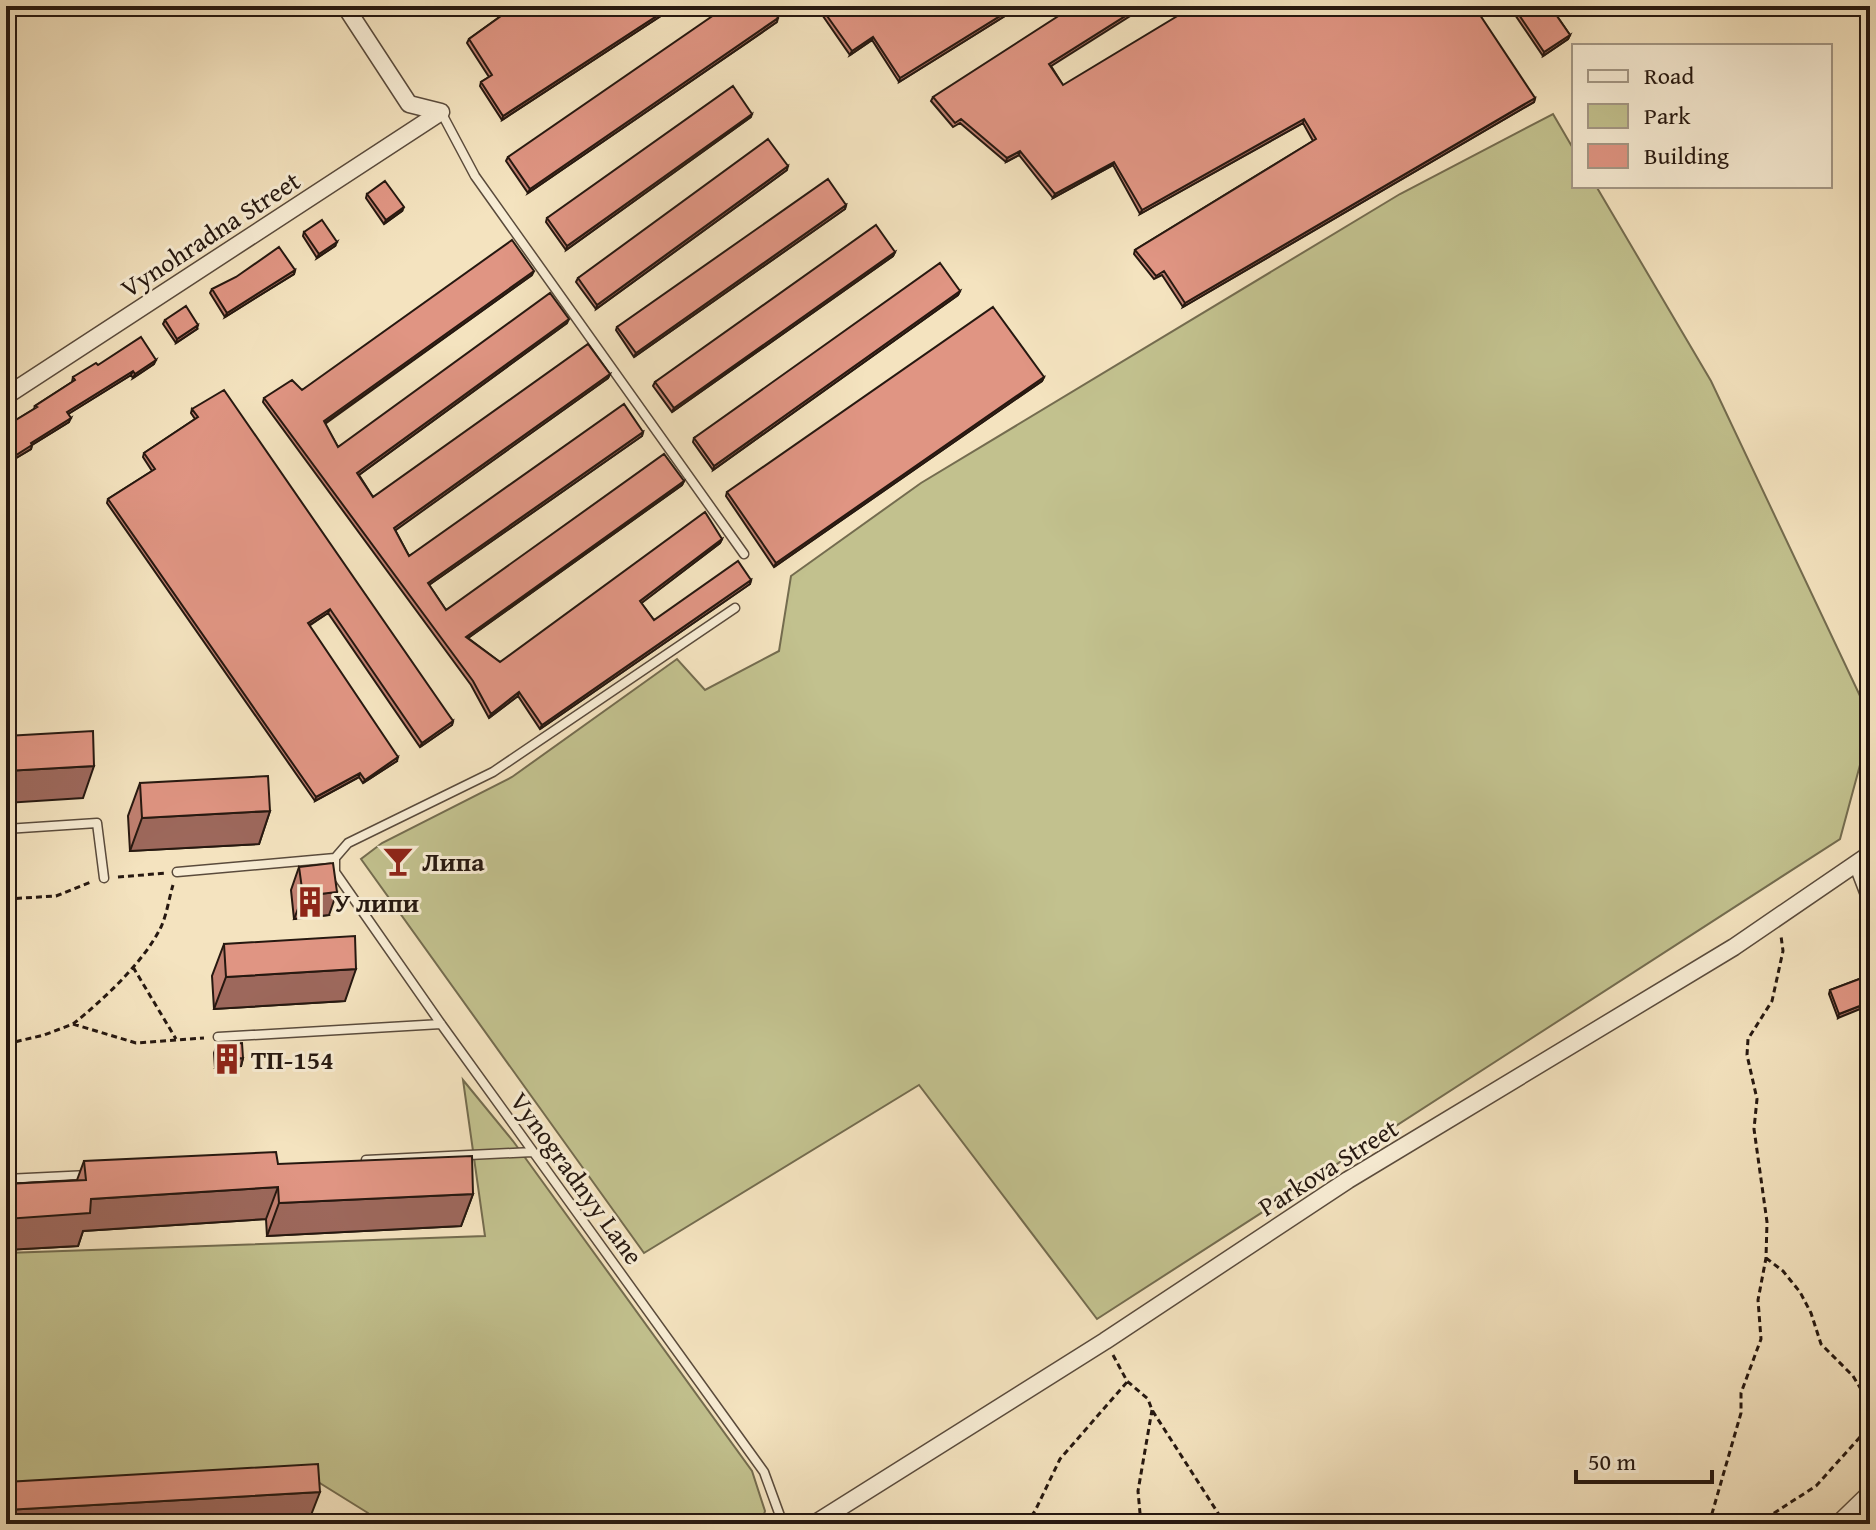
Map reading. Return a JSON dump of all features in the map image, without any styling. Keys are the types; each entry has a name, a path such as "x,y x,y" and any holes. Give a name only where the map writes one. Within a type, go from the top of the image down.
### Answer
{"street":[{"path":"345,6 409,104 441,112"},
{"name":"Vynohradna Street","path":"6,396 441,112"},
{"path":"1863,859 1870,897"},
{"name":"Parkova Street","path":"814,1524 1105,1341 1348,1180 1619,1018 1863,859"},
{"path":"1838,1524 1870,1493"}],"lane":[{"path":"441,112 475,176 744,554"},
{"path":"177,872 335,858 348,843 493,772 735,608"},
{"path":"6,829 97,823 104,878"},
{"name":"Vynogradnyy Lane","path":"335,858 335,872 441,1024 764,1472 783,1524"},
{"path":"218,1037 441,1024"},
{"path":"358,1161 533,1152"},
{"path":"6,1161 7,1179 103,1174"}],"path":[{"path":"6,899 56,896 80,884 104,878 177,872 160,927 133,967 107,997 73,1024 6,1044"},
{"path":"1709,1524 1741,1413 1741,1393 1761,1339 1758,1300 1766,1258 1767,1222 1754,1129 1757,1099 1747,1055 1748,1039 1772,1001 1783,951 1778,917"},
{"path":"133,967 176,1040"},
{"path":"73,1024 136,1043 218,1037"},
{"path":"1766,1258 1783,1271 1800,1292 1821,1344 1853,1376 1870,1404"},
{"path":"1105,1341 1127,1381 1148,1399 1225,1524"},
{"path":"1025,1524 1035,1511 1060,1459 1127,1381"},
{"path":"1141,1524 1138,1491 1152,1410"},
{"path":"1757,1524 1816,1486 1870,1426"}],"green space":[{"path":"1553,114 1572,147 1572,188 1597,188 1711,381 1870,717 1870,728 1840,839 1097,1319 919,1085 644,1253 361,859 382,843 512,777 677,659 705,690 779,651 791,576 921,483 1400,194"},
{"path":"463,1080 513,1141 752,1471 765,1511 761,1524 369,1524 368,1513 310,1477 6,1489 6,1253 485,1236"}],"building":[{"path":"515,6 672,6 503,116 481,82 492,75 469,39"},
{"path":"727,6 770,6 778,18 530,189 508,157"},
{"path":"820,6 1016,6 900,78 873,37 852,51"},
{"path":"1074,6 1141,6 1049,64 1063,85 1194,6 1474,6 1535,98 1185,303 1164,271 1156,276 1135,250 1316,139 1304,119 1142,210 1114,162 1055,194 1020,151 1007,158 961,119 955,123 933,97"},
{"path":"1513,6 1550,6 1570,35 1544,52"},
{"path":"733,86 752,114 567,246 547,218"},
{"path":"768,139 788,166 597,305 578,278"},
{"path":"828,179 846,205 636,353 617,327"},
{"path":"385,181 404,207 386,220 367,194"},
{"path":"322,220 337,242 319,254 304,232"},
{"path":"876,225 895,252 674,408 655,382"},
{"path":"512,240 534,271 324,421 338,447 550,293 569,319 357,473 373,497 588,344 610,374 394,528 409,556 624,404 643,432 428,583 446,610 664,454 684,481 466,637 500,662 705,512 722,539 640,601 654,620 738,561 751,580 542,725 519,692 491,714 473,681 264,398 292,380 302,390"},
{"path":"279,247 295,270 227,313 212,289 236,277"},
{"path":"940,263 960,291 714,466 694,438"},
{"path":"186,306 198,325 177,339 165,320"},
{"path":"993,307 1044,377 776,563 727,492"},
{"path":"141,337 156,360 67,412 71,418 13,457 9,450 6,452 6,426 75,380 73,377"},
{"path":"224,390 453,721 422,743 330,609 308,623 398,757 365,780 360,773 316,797 108,499 155,469 144,453 198,417 192,409"},
{"path":"93,731 94,766 6,771 6,736"},
{"path":"268,776 270,811 142,818 140,783"},
{"path":"333,863 337,892 303,896 299,867"},
{"path":"355,936 356,969 226,977 224,944"},
{"path":"1870,975 1870,1002 1839,1014 1830,990"},
{"path":"242,1043 243,1058 218,1060 217,1045"},
{"path":"1870,1064 1870,1088 1868,1089 1863,1066"},
{"path":"276,1152 278,1164 472,1156 473,1194 279,1203 278,1187 91,1199 90,1213 6,1219 6,1184 86,1180 84,1161"},
{"path":"318,1464 320,1492 6,1510 6,1482"}],"place":[{"name":"Липа","path":"398,861"},
{"name":"У липи","path":"310,902"},
{"name":"ТП-154","path":"227,1059"}]}
